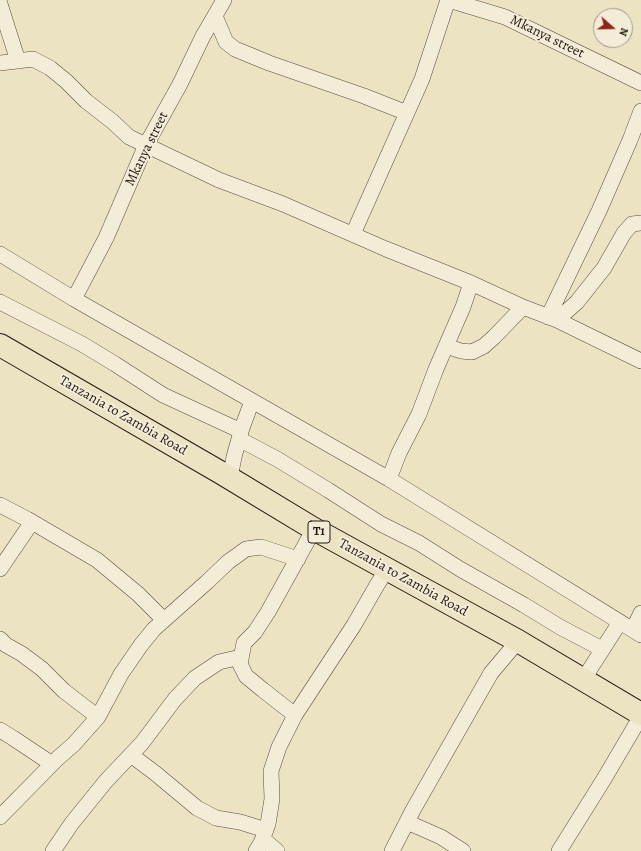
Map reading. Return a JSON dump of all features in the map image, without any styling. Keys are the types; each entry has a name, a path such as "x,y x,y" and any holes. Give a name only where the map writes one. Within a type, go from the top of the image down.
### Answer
{"highway":[{"name":"Tanzania to Zambia Road","path":"0,345 230,478 314,529 518,641 641,715"}],"street":[{"name":"Mkanya street","path":"74,299 106,238 146,145 180,84 203,36 224,0"},
{"name":"Mkanya street","path":"448,0 505,17 641,83"},
{"path":"353,234 422,79 448,0"},
{"path":"0,4 18,60"},
{"path":"215,16 226,42 235,49 269,63 364,96 407,113"},
{"path":"0,63 33,59 50,68 129,137 219,180 283,204 386,249 471,283 553,319 641,361"},
{"path":"553,319 641,111"},
{"path":"553,319 577,302 604,268 624,233 632,224 641,223"},
{"path":"0,254 74,299 389,479 637,633 641,613"},
{"path":"389,479 399,453 419,414 436,369 463,307 471,283"},
{"path":"0,302 82,344 163,395 240,435 381,524 419,543 460,569 560,627 602,649"},
{"path":"446,346 461,351 472,352 484,346 523,307"},
{"path":"230,478 240,435 252,401"},
{"path":"0,505 97,560 138,594 164,620"},
{"path":"0,568 32,522"},
{"path":"296,715 246,676 240,664 244,643 255,632 268,612 314,529"},
{"path":"0,817 52,764 74,744 98,717 121,674 154,629 228,562 246,549 261,547 298,559"},
{"path":"261,840 268,824 272,799 271,771 279,747 296,715 354,625 387,569"},
{"path":"583,680 620,622"},
{"path":"0,639 6,645 42,668 64,690 98,717"},
{"path":"392,851 412,810 491,673 518,641"},
{"path":"53,851 72,823 96,793 142,743 175,699 195,678 219,662 241,657"},
{"path":"559,851 604,779 641,715"},
{"path":"0,730 52,764"},
{"path":"131,755 197,808 216,818 240,822 261,840 277,851"},
{"path":"407,822 441,837 463,851"}]}
